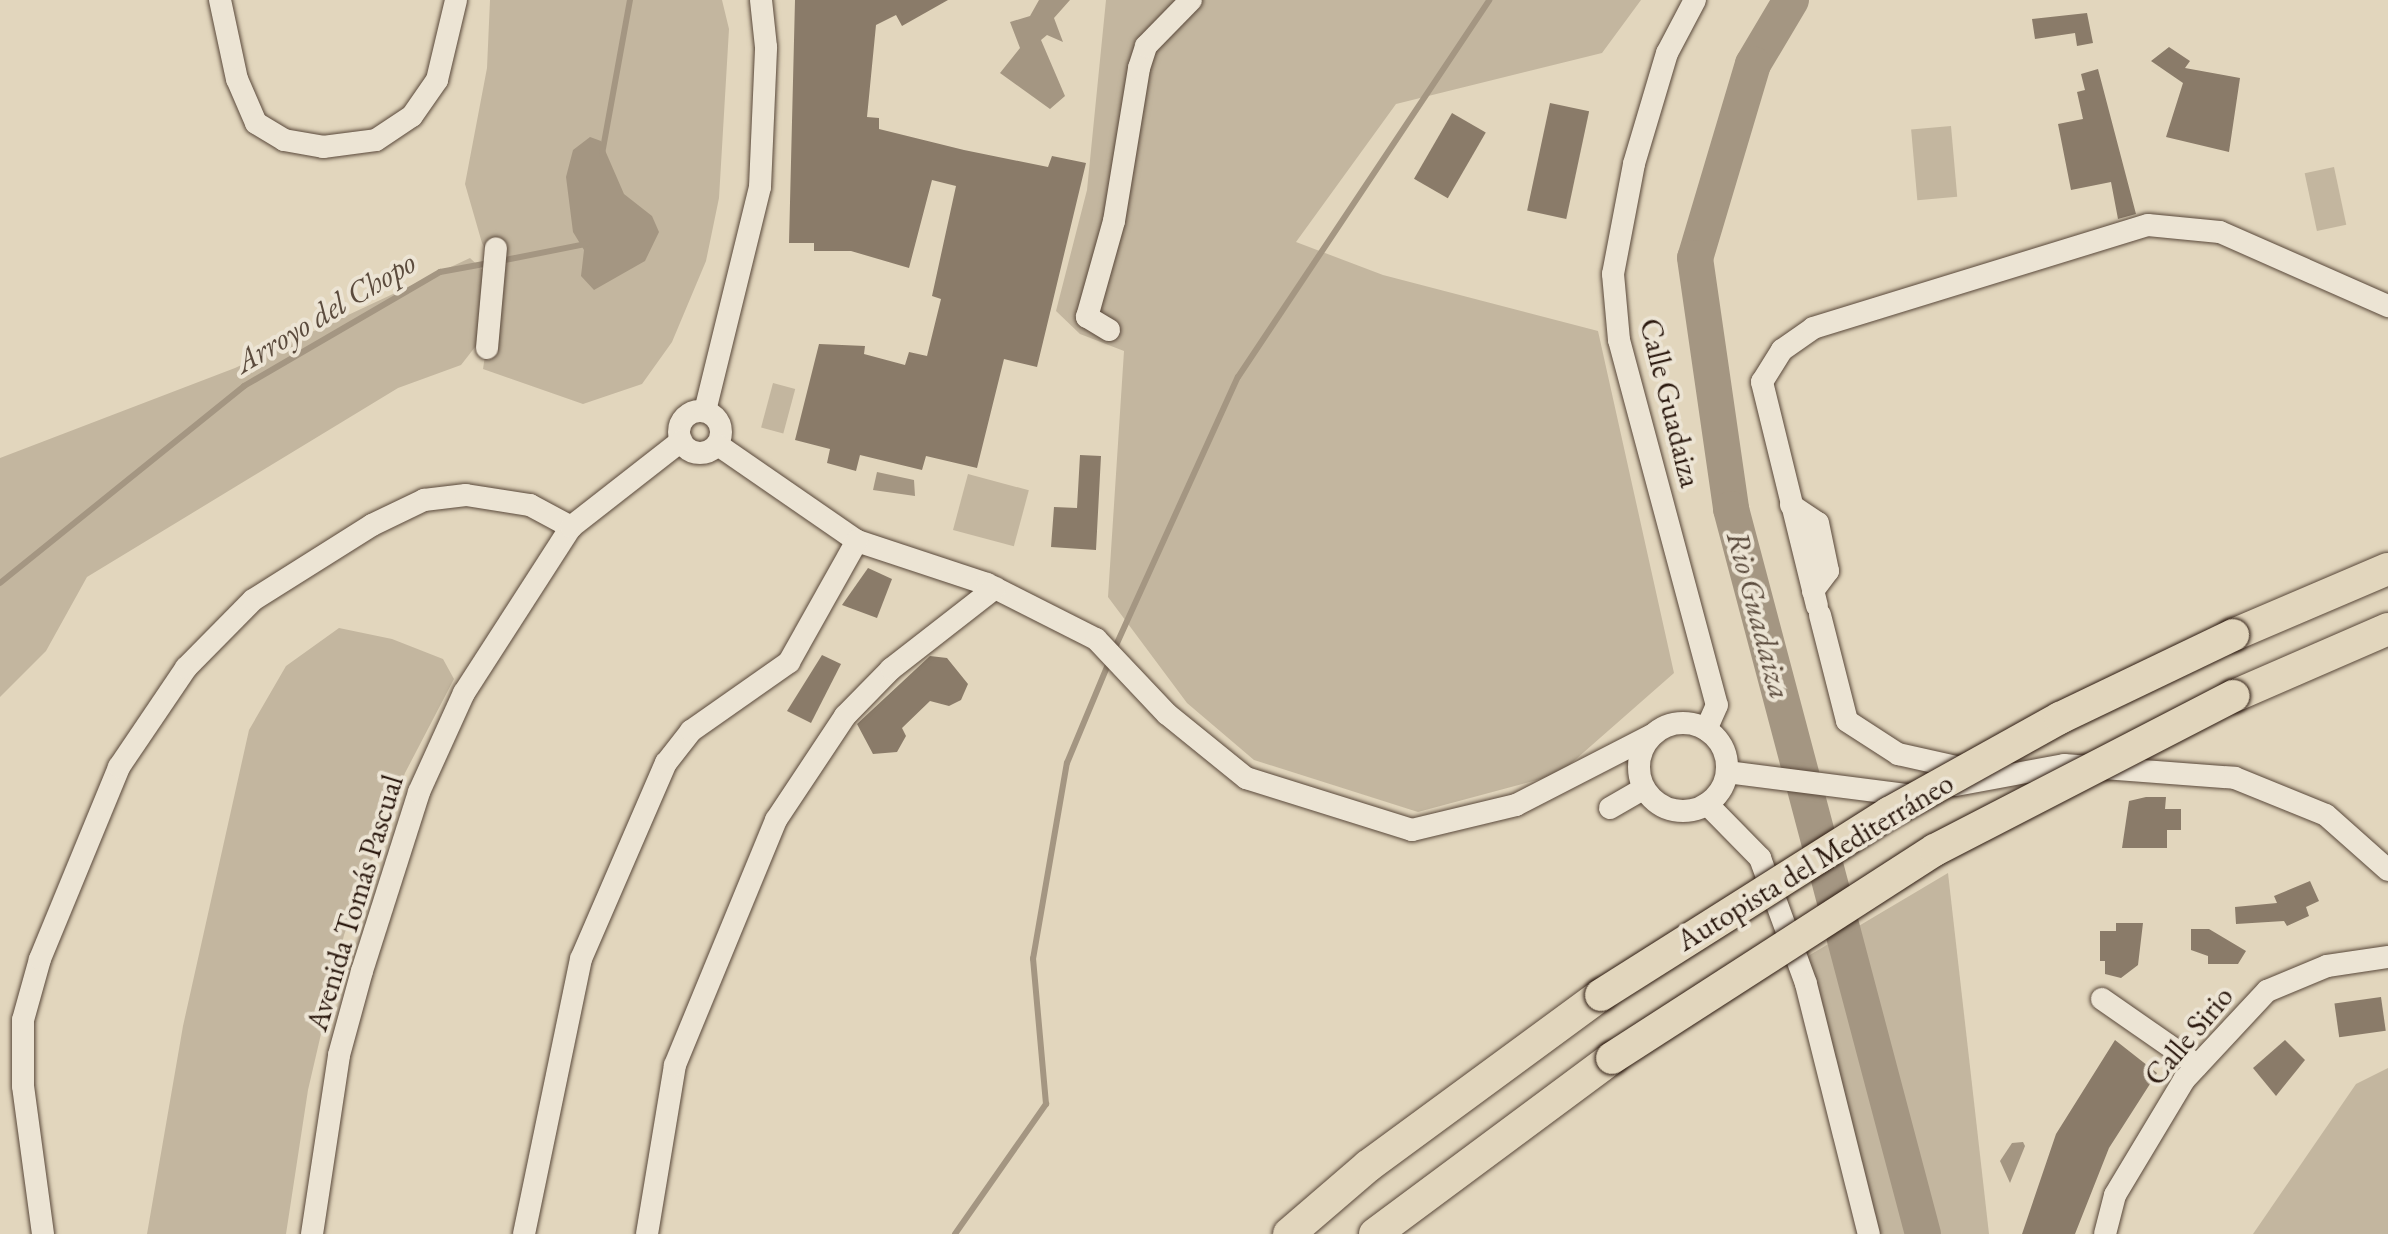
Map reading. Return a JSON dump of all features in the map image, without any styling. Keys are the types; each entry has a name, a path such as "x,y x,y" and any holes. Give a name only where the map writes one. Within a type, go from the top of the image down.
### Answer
{"highway":[{"name":"Autopista del Mediterráneo","path":"1289,1234 1368,1166 1601,995 1889,813 2060,718 2233,635 2388,569"},
{"name":"Autopista del Mediterráneo","path":"1375,1234 1612,1058 1935,850 2234,696 2388,629"}],"street":[{"path":"220,0 237,79 256,123 284,140 323,147 376,140 412,116 437,80 456,0"},
{"path":"705,411 760,187 761,0"},
{"path":"1109,330 1087,317 1112,232 1139,68 1146,46 1191,0"},
{"name":"Calle Guadaiza","path":"1695,0 1667,53 1646,122 1613,274 1619,340 1717,705 1706,730"},
{"path":"1994,775 1898,754 1847,721 1762,382 1782,350 1813,328 2148,225 2220,232 2388,306"},
{"path":"487,348 496,248"},
{"path":"705,411 682,421 681,441 698,453 718,445"},
{"path":"705,411 721,424 718,445"},
{"name":"Avenida Tomás Pascual","path":"312,1234 339,1055 419,792 464,693 571,527 681,441"},
{"path":"718,445 857,541 995,588 1096,639 1167,714 1246,778 1412,830 1516,805 1678,723 1706,730 1722,748 1727,772 1707,804"},
{"path":"43,1234 23,1086 23,1020 40,959 107,793 186,668 253,600 372,525 424,500 466,495 530,505 571,527"},
{"path":"524,1234 581,959 666,763 691,731 789,662 857,541"},
{"path":"647,1234 675,1065 776,820 845,716 891,669 995,588"},
{"path":"1652,735 1639,760 1644,788 1665,807 1707,804 1760,858 1806,984 1869,1234"},
{"path":"1727,772 1750,772 1904,799 1994,775 2064,765 2235,778 2326,815 2388,870"},
{"path":"1610,808 1644,788"},
{"name":"Calle Sirio","path":"2105,1234 2115,1195 2197,1065 2267,991 2327,966 2388,957"},
{"path":"2102,999 2197,1065"}],"shaded area":[{"path":"490,0 722,0 729,29 719,198 706,261 672,342 642,384 583,404 483,369 498,270 482,243 465,184 487,68"},
{"path":"1039,0 1070,0 1054,18 1063,42 1047,35 1041,40 1065,96 1050,109 1000,73 1020,48 1010,22 1030,16"},
{"path":"1106,0 1641,0 1602,53 1396,104 1296,242 1383,275 1598,331 1674,673 1559,774 1418,812 1254,760 1187,703 1108,597 1124,351 1080,334 1056,311 1087,190"},
{"path":"1951,126 1957,197 1917,200 1911,129"},
{"path":"590,137 601,141 624,194 652,216 659,232 645,261 594,290 581,276 584,250 573,232 566,177 573,150"},
{"path":"2334,167 2346,225 2317,231 2305,173"},
{"path":"470,258 487,274 479,342 461,365 398,388 87,577 46,651 0,697 0,458 235,368"},
{"path":"773,383 795,389 783,433 761,427"},
{"path":"877,472 914,480 915,496 873,490"},
{"path":"968,474 1029,490 1014,546 953,530"},
{"path":"339,628 392,639 443,659 454,679 405,773 344,935 308,1090 286,1234 147,1234 183,1026 249,730 286,666"},
{"path":"1948,873 1989,1234 1869,1234 1798,962"},
{"path":"2388,1068 2388,1234 2253,1234 2356,1084"},
{"path":"2023,1142 2025,1146 2010,1183 2000,1161 2012,1143"}],"building":[{"path":"795,0 948,0 902,26 896,15 876,25 867,117 879,118 879,129 964,150 1048,167 1052,156 1086,163 1037,367 1004,359 977,468 926,456 922,470 860,455 856,471 827,463 830,449 795,440 819,344 865,346 864,354 905,365 909,352 927,356 941,299 932,296 956,186 932,180 909,268 851,251 814,251 814,243 789,243"},
{"path":"2087,13 2093,43 2077,46 2075,33 2035,39 2032,19"},
{"path":"2169,47 2190,61 2185,68 2240,78 2229,152 2166,137 2183,83 2151,61"},
{"path":"2098,69 2136,214 2118,219 2111,182 2071,190 2058,124 2083,119 2077,92 2085,90 2081,74"},
{"path":"1550,103 1589,111 1566,219 1527,211"},
{"path":"1452,113 1486,132 1448,198 1414,179"},
{"path":"1080,455 1101,456 1096,550 1051,547 1054,507 1077,508"},
{"path":"868,568 892,579 877,618 842,605"},
{"path":"822,655 841,664 811,723 787,711"},
{"path":"930,656 947,658 968,684 961,700 949,706 930,701 902,728 906,736 897,752 873,754 857,724"},
{"path":"2166,797 2165,809 2181,809 2181,830 2167,830 2167,848 2122,848 2129,801"},
{"path":"2310,881 2319,901 2306,907 2309,916 2287,926 2284,921 2236,924 2235,907 2277,903 2274,896"},
{"path":"2116,923 2143,923 2138,965 2121,978 2105,974 2105,961 2100,961 2100,931 2116,931"},
{"path":"2191,929 2209,929 2246,951 2238,964 2208,964 2208,956 2191,950"},
{"path":"2381,997 2386,1031 2339,1037 2334,1004"},
{"path":"2115,1040 2157,1073 2109,1148 2075,1234 2022,1234 2056,1134"},
{"path":"2285,1040 2305,1060 2276,1096 2253,1068"}],"waterway":[{"name":"Arroyo del Chopo","path":"602,154 630,0"},
{"path":"1113,652 1238,377 1489,0"},
{"name":"Rio Guadaiza","path":"1791,0 1753,64 1695,258 1731,509 1923,1234"},
{"name":"Arroyo del Chopo","path":"500,261 586,244"},
{"name":"Arroyo del Chopo","path":"0,583 244,386 440,272 489,263"},
{"path":"955,1234 1046,1104 1033,959 1067,763 1109,662"}]}
